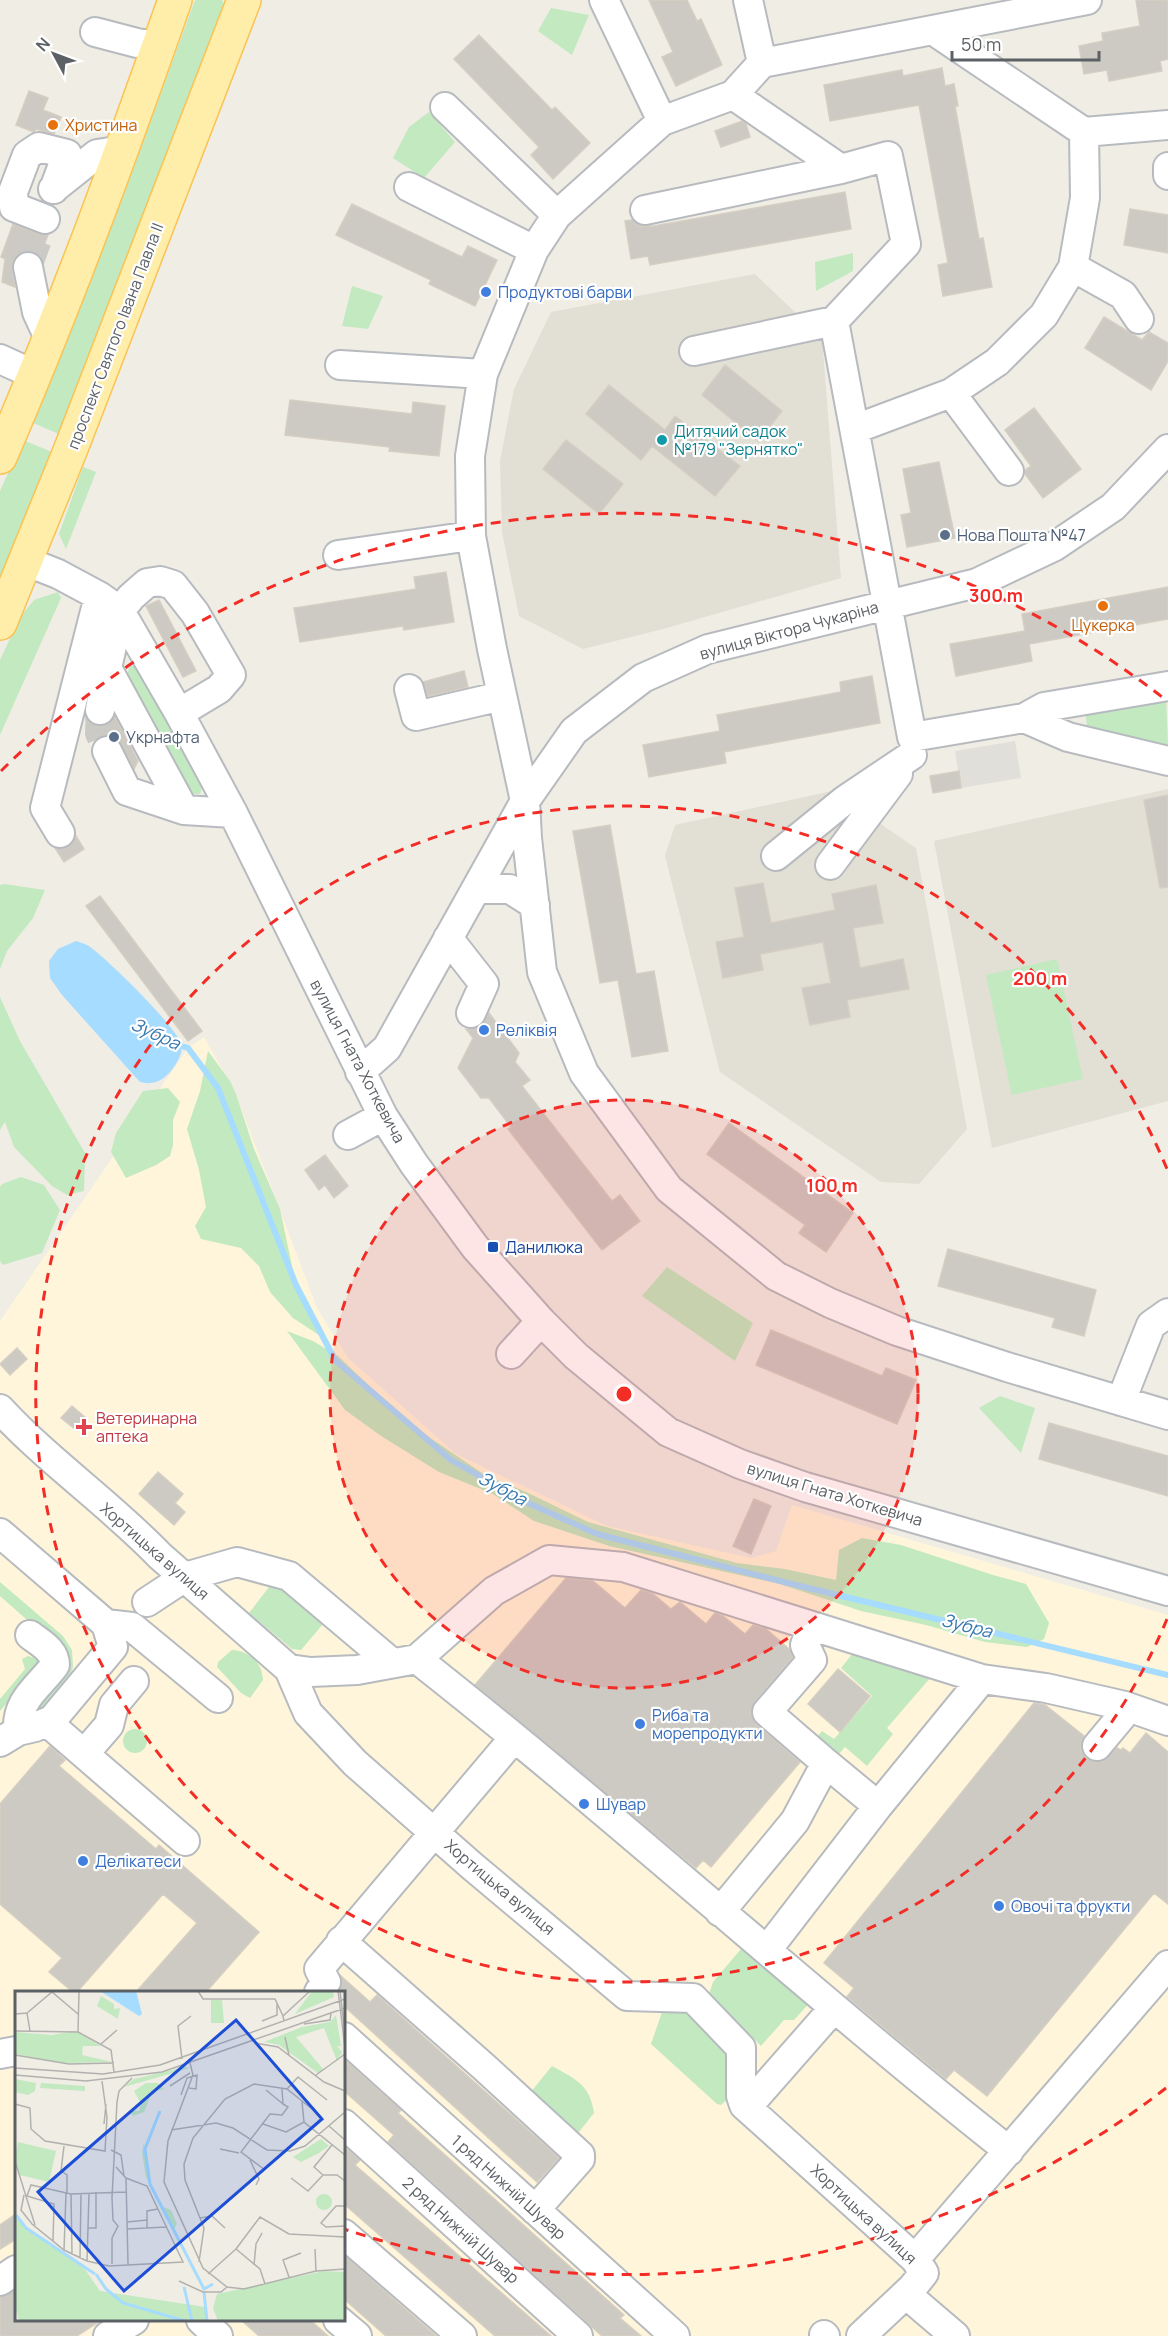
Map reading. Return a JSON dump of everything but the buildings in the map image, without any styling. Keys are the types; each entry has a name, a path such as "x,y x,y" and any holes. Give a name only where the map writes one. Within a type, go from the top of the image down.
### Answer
{"main road":[{"path":"0,457 50,340 123,150 175,0"},
{"name":"проспект Святого Івана Павла II","path":"0,623 70,451 244,0"},
{"name":"проспект Святого Івана Павла II","path":"226,48 267,0"}],"street":[{"path":"604,0 663,121"},
{"path":"748,0 762,63"},
{"path":"1087,0 762,63 733,95 663,121 557,215 534,250 483,374 470,456 471,536 525,801 542,972 584,1073 669,1189 776,1276 830,1303 908,1334 1168,1415"},
{"path":"934,31 1083,132 1168,125"},
{"path":"94,32 137,44 159,46"},
{"path":"733,95 841,169"},
{"path":"445,107 557,215"},
{"path":"855,429 951,393 997,362 1044,315 1073,267 1085,198 1083,132"},
{"path":"54,189 67,154 39,147 27,155 13,192 14,207 43,225 54,189 97,154 123,150"},
{"path":"645,210 841,169 888,156 906,244 834,321 694,351"},
{"path":"1168,166 1168,176"},
{"path":"409,188 534,250"},
{"path":"28,267 37,312 50,340"},
{"path":"1073,267 1123,295 1139,320"},
{"path":"830,865 912,746 834,321"},
{"path":"0,359 35,375"},
{"path":"340,364 483,374"},
{"path":"951,393 1009,471"},
{"name":"вулиця Віктора Чукаріна","path":"360,1072 387,1048 525,801 574,731 643,678 708,649 977,583 1055,546 1113,507 1168,449"},
{"path":"338,555 471,536"},
{"path":"25,561 58,574 109,604 131,597 147,583 160,580 173,585 195,613 231,675 219,689 179,713"},
{"path":"100,710 107,668 109,604"},
{"path":"60,833 45,808 109,604"},
{"name":"вулиця Гната Хоткевича","path":"109,604 179,713 233,813 383,1116 414,1164 475,1247 541,1321 593,1371 668,1432 740,1464 814,1490 1168,1591"},
{"path":"107,668 184,810"},
{"path":"776,856 912,746 1024,718 1044,707 1168,686"},
{"path":"409,689 416,716 502,696"},
{"path":"1024,718 1068,737 1168,761"},
{"path":"107,751 128,791 184,810 233,813"},
{"path":"476,889 510,889 535,906"},
{"path":"448,938 484,984 471,1013"},
{"path":"348,1135 383,1116"},
{"path":"1120,1401 1151,1325 1168,1313"},
{"path":"511,1354 541,1321"},
{"path":"0,1395 27,1438"},
{"name":"Хортицька вулиця","path":"0,1409 27,1438 290,1669 308,1713 355,1763 627,1996 693,1998 741,2048 774,2077"},
{"path":"0,1418 27,1438"},
{"path":"0,1533 109,1636"},
{"path":"290,1669 311,1672 357,1670 405,1661 494,1591 549,1560 623,1567 982,1679 1046,1688 1125,1706 1168,1721"},
{"path":"9,1736 52,1720 109,1636 147,1602 185,1577 237,1562 289,1576 514,1738 930,2089 1009,2151"},
{"path":"147,1602 187,1605 234,1620"},
{"path":"812,1626 805,1645 812,1660 767,1712 878,1806"},
{"path":"109,1636 132,1628 218,1698"},
{"path":"9,1736 23,1703 55,1665 55,1657 51,1652 30,1635"},
{"path":"767,1950 878,1806 982,1679"},
{"path":"84,1754 108,1725 114,1705 134,1682"},
{"path":"1097,1746 1122,1716 1125,1706"},
{"path":"47,1722 185,1841"},
{"path":"320,1991 326,1982 319,1969 514,1738"},
{"path":"720,1912 795,1821 826,1762"},
{"path":"341,1941 580,2155 580,2159 535,2210"},
{"path":"915,2259 1168,1965"},
{"path":"741,2048 741,2096 747,2107 834,2008"},
{"name":"1 ряд Нижній Шувар","path":"345,2038 675,2336"},
{"path":"0,2054 15,2051"},
{"name":"Хортицька вулиця","path":"747,2107 915,2259 924,2273 906,2294 861,2336"},
{"name":"2 ряд Нижній Шувар","path":"345,2125 578,2336"},
{"path":"345,2235 462,2336"},
{"path":"0,2282 15,2271"},
{"path":"906,2294 955,2336"},
{"path":"108,2336 131,2321"},
{"path":"203,2321 218,2336"},
{"path":"340,2321 357,2336"}],"shaded area":[{"path":"755,274 822,338 841,578 663,629 583,649 519,616 502,532 500,461 514,389 551,312"},
{"path":"1015,741 1021,778 961,788 955,751"},
{"path":"1168,789 1168,1101 992,1148 934,841"},
{"path":"832,791 916,848 967,1129 919,1184 881,1182 720,1072 665,856 675,825"},
{"name":"Шувар","path":"204,1037 235,1092 317,1308 348,1358 456,1454 607,1526 751,1558 776,1551 792,1505 1168,1615 1168,2336 0,2336 0,1321 188,1048"}],"green space":[{"path":"195,0 222,0 225,8 59,434 31,422 123,197"},
{"path":"551,8 589,15 572,55 538,31"},
{"path":"429,112 455,142 424,178 393,158 409,127"},
{"path":"853,253 853,271 816,291 815,262"},
{"path":"352,286 383,296 368,329 342,326"},
{"path":"23,440 52,452 0,578 0,491"},
{"path":"83,467 96,472 66,549 59,534"},
{"path":"58,592 61,598 0,735 0,660 20,617 34,600"},
{"path":"130,666 137,666 203,785 200,794 193,794 190,791 127,674"},
{"path":"1166,699 1168,744 1151,746 1087,727 1085,710"},
{"path":"0,885 45,890 33,918 7,951 0,969"},
{"path":"1057,959 1083,1079 1012,1095 986,975"},
{"path":"0,997 20,1041 85,1153 84,1191 67,1195 52,1186 14,1147 5,1122 0,1130"},
{"path":"208,1051 230,1081 236,1094 254,1149 280,1209 296,1285 325,1339 293,1318 270,1292 259,1266 241,1248 201,1239 195,1226 206,1207 199,1170 187,1129 200,1091"},
{"path":"168,1088 180,1102 173,1120 173,1145 170,1156 126,1178 111,1152 116,1133 143,1091"},
{"path":"21,1177 44,1185 60,1210 42,1253 3,1265 0,1261 0,1187 2,1184"},
{"path":"667,1267 753,1323 735,1361 642,1296"},
{"path":"287,1331 313,1341 338,1356 382,1398 426,1435 485,1475 588,1522 737,1563 785,1569 836,1580 839,1550 862,1538 901,1545 1026,1584 1049,1623 1044,1639 1027,1647 985,1642 926,1625 861,1611 780,1584 609,1546 534,1521 493,1494 439,1472 381,1436 345,1410"},
{"path":"1000,1396 1035,1408 1021,1453 979,1408"},
{"path":"0,1582 63,1636 72,1650 73,1667 69,1680 40,1714 31,1715 60,1649 0,1596"},
{"path":"269,1587 287,1587 315,1610 323,1624 301,1650 292,1649 249,1613"},
{"path":"232,1650 249,1655 260,1668 263,1680 250,1698 241,1693 217,1667 218,1662"},
{"path":"853,1653 937,1670 887,1728 893,1734 867,1766 845,1747 834,1760 813,1742 822,1731 834,1739 872,1696 841,1668"},
{"path":"28,1656 38,1659 40,1664 0,1711 0,1699 25,1669 22,1659"},
{"path":"130,1729 140,1729 147,1736 147,1746 140,1753 130,1753 123,1746 123,1736"},
{"path":"741,1949 813,1999 794,2020 784,2020 761,2046 709,1994 713,1982"},
{"path":"672,2003 694,2012 727,2050 731,2096 721,2105 717,2104 651,2044 662,2012"},
{"path":"552,2066 580,2083 592,2103 594,2113 575,2137 530,2093"}],"water":[{"path":"76,941 89,946 110,964 154,1008 176,1035 182,1048 180,1056 163,1079 152,1083 140,1082 62,995 50,978 49,961 58,949"}],"waterway":[{"name":"Зубра","path":"175,1044 188,1048 218,1088 296,1285 335,1360 451,1460 528,1503 597,1534 1168,1675"}],"tunnel":[{"path":"28,267 41,231"},
{"path":"100,710 99,733 107,751"}],"place":[{"name":"Христина","path":"53,125"},
{"name":"Продуктові барви","path":"486,292"},
{"name":"Дитячий садок №179 \"Зернятко\"","path":"662,440"},
{"name":"Нова Пошта №47","path":"945,535"},
{"name":"Цукерка","path":"1103,606"},
{"name":"Укрнафта","path":"114,737"},
{"name":"Реліквія","path":"484,1030"},
{"name":"Данилюка","path":"493,1247"},
{"name":"Ветеринарна аптека","path":"84,1427"},
{"name":"Риба та морепродукти","path":"640,1724"},
{"name":"Шувар","path":"584,1804"},
{"name":"Делікатеси","path":"83,1861"},
{"name":"Овочі та фрукти","path":"999,1906"}]}
